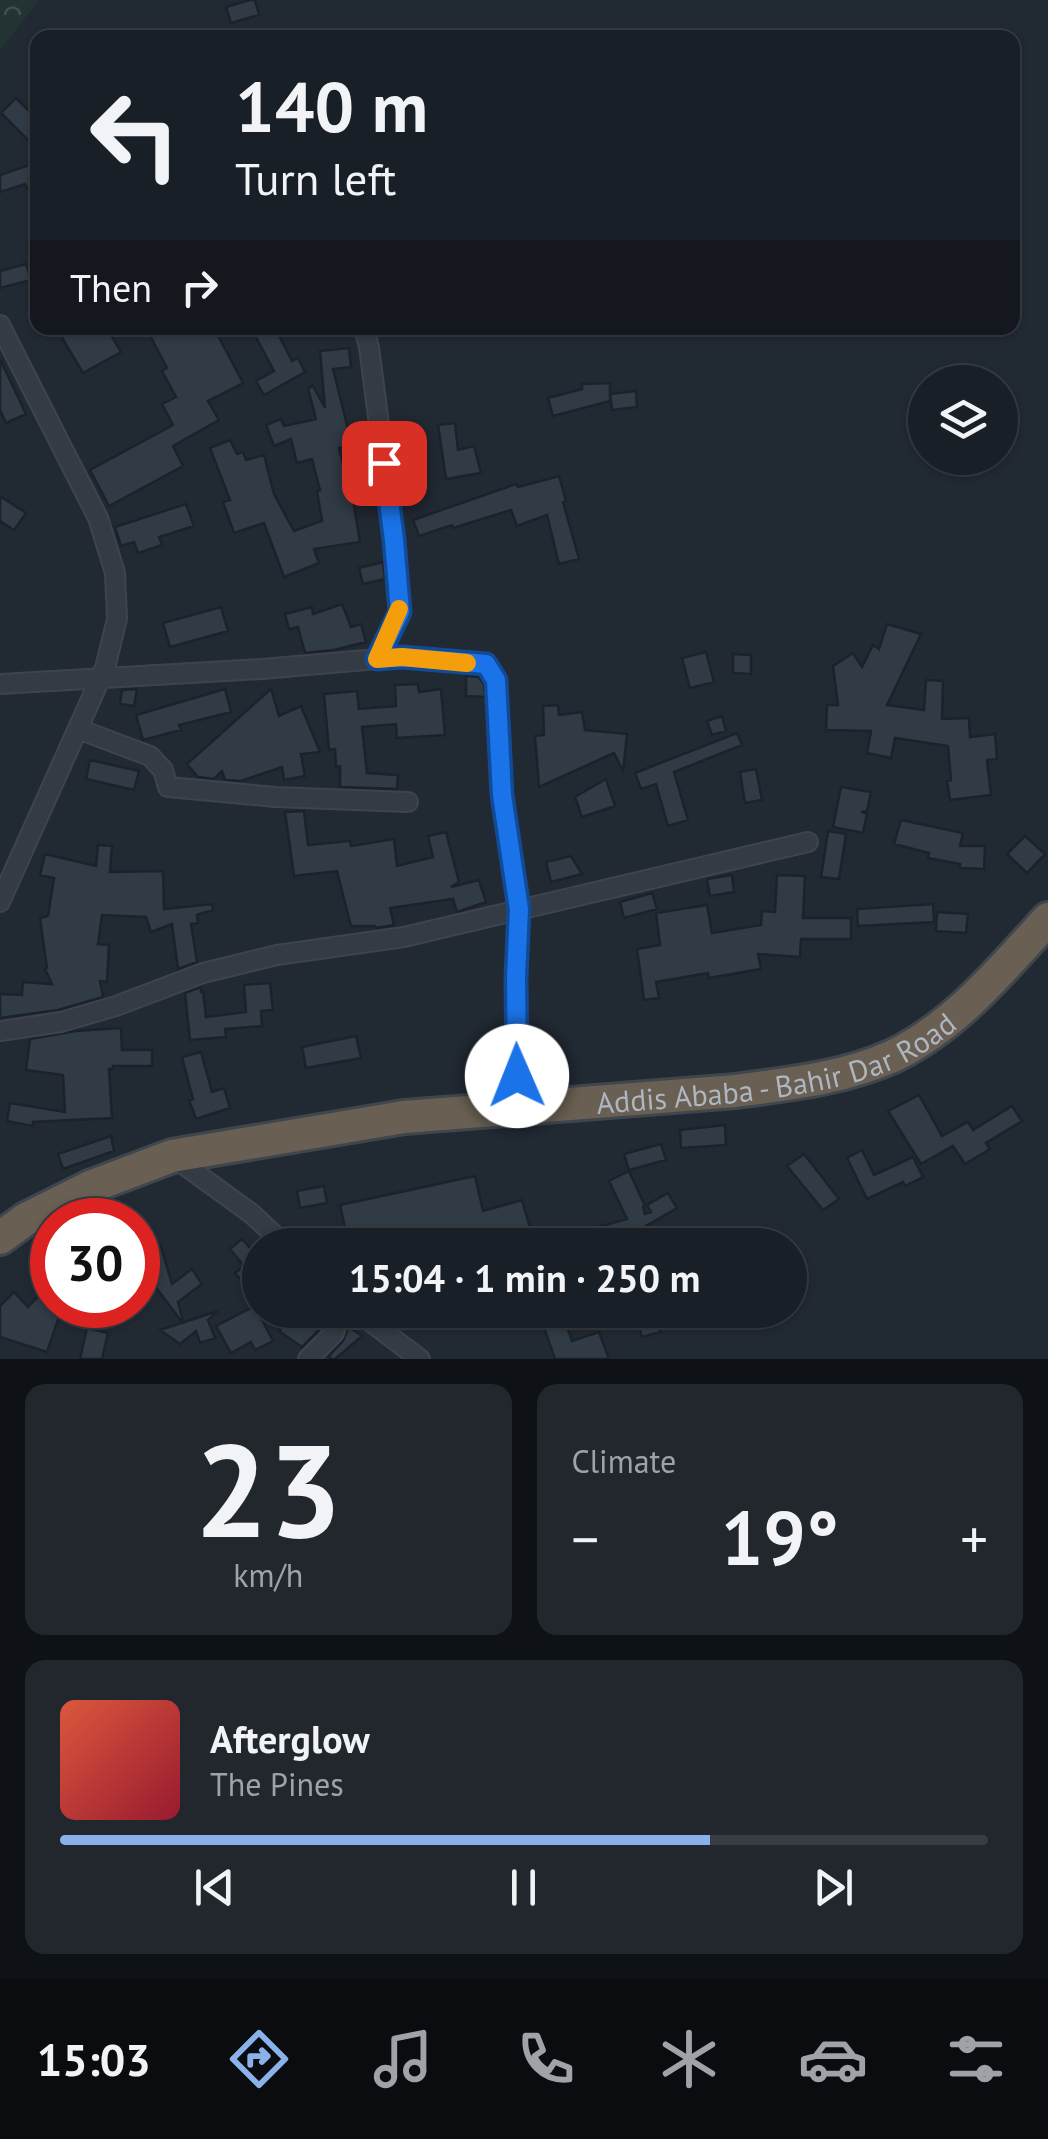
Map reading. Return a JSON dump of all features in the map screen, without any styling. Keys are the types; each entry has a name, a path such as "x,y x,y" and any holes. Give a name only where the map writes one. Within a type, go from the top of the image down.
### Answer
{"highway":[{"name":"Addis Ababa - Bahir Dar Road","path":"0,1238 90,1187 172,1156 404,1117 736,1092 866,1066 895,1055 956,1014 986,988 1048,918"}],"street":[{"path":"0,325 98,518 116,573 117,619 100,678 0,902"},
{"path":"365,335 400,612 377,659"},
{"path":"0,684 402,657 486,664 496,680 502,795 519,909 517,1109"},
{"path":"78,729 150,756 163,770 168,787 276,797 408,802"},
{"path":"0,1032 61,1022 203,973 277,954 404,937 808,842"},
{"path":"172,1156 267,1228"},
{"path":"308,1359 336,1328"},
{"path":"380,1328 420,1359"}],"green space":[{"path":"0,0 39,0 0,50"}],"building":[{"path":"255,0 259,15 231,23 226,7"},
{"path":"16,98 30,112 30,142 1,113"},
{"path":"30,165 30,193 25,184 0,192 0,175"},
{"path":"26,264 30,280 0,288 0,271"},
{"path":"111,335 121,352 83,373 61,336"},
{"path":"150,335 218,335 243,383 208,401 219,420 173,446 183,466 109,506 90,470 173,425 162,404 176,397 162,371 167,368"},
{"path":"255,335 279,335 292,361 298,358 305,372 264,395 256,381 274,371"},
{"path":"349,348 351,367 333,369 348,429 366,424 368,439 339,448 347,480 373,473 375,493 353,499 360,542 314,549 319,563 284,577 264,523 234,533 223,502 230,500 210,448 230,440 237,454 243,452 246,460 264,455 274,494 294,531 322,521 312,459 297,463 291,439 274,446 266,425 281,419 284,426 316,419 308,388 313,386 325,408 320,351"},
{"path":"0,359 26,414 6,423 0,410"},
{"path":"610,383 610,401 553,416 548,398 582,389 582,384"},
{"path":"636,391 637,407 612,410 610,394"},
{"path":"455,423 458,450 474,446 481,473 446,479 438,425"},
{"path":"559,476 579,559 559,564 547,515 517,526 511,510 419,536 413,520 516,484 518,487"},
{"path":"0,496 26,513 14,530 0,521"},
{"path":"186,504 194,526 159,537 162,545 138,553 134,542 121,546 115,527"},
{"path":"383,562 385,579 363,584 359,568"},
{"path":"342,604 351,627 361,624 366,642 305,653 298,627 289,629 285,614 312,607 313,614"},
{"path":"221,607 228,631 170,647 163,623"},
{"path":"887,624 921,634 887,705 924,710 926,680 943,681 942,719 969,718 970,737 995,734 997,759 987,760 991,795 950,800 948,746 895,738 891,758 867,753 871,731 826,730 827,705 838,705 833,666 853,653 862,667 873,645 879,649"},
{"path":"706,652 714,682 690,688 682,658"},
{"path":"733,654 751,655 751,674 733,673"},
{"path":"466,676 479,677 485,697 466,696"},
{"path":"418,684 419,692 441,689 445,735 397,738 396,724 362,727 367,773 398,775 397,789 340,787 335,749 329,750 324,694 357,691 359,709 396,706 395,685"},
{"path":"137,689 134,706 120,704 122,690"},
{"path":"225,689 231,712 179,725 181,730 143,740 136,715"},
{"path":"271,689 279,716 301,706 320,752 301,754 305,776 284,780 282,767 241,781 225,780 222,771 214,779 198,777 187,764"},
{"path":"558,705 559,715 582,712 585,730 627,734 623,771 614,753 539,787 535,736 544,735 543,706"},
{"path":"722,716 726,731 712,735 707,721"},
{"path":"737,733 742,745 674,772 688,820 668,826 656,784 641,789 635,773"},
{"path":"90,760 139,771 134,790 86,779"},
{"path":"756,769 762,800 745,803 740,772"},
{"path":"606,779 615,806 582,817 575,797"},
{"path":"841,787 871,792 867,811 861,812 867,813 863,833 833,827"},
{"path":"304,811 308,845 350,841 351,846 394,839 397,866 433,857 428,836 446,832 459,882 451,887 479,880 486,902 457,912 453,899 390,908 394,925 351,926 337,871 294,876 285,812"},
{"path":"901,820 963,833 960,846 985,846 984,869 960,868 960,864 928,858 929,853 894,844"},
{"path":"828,831 846,834 839,879 821,877"},
{"path":"1025,836 1045,854 1027,873 1007,854"},
{"path":"98,845 112,846 110,872 163,871 164,909 212,904 213,910 197,915 198,923 191,924 197,962 178,969 172,924 151,932 146,917 102,915 98,944 109,945 107,982 100,981 103,997 58,1010 0,1018 0,994 22,995 23,982 52,984 45,969 40,918 48,916 54,878 40,875 45,854 96,866"},
{"path":"571,856 582,874 551,882 546,862"},
{"path":"732,875 734,892 710,896 707,879"},
{"path":"777,875 805,876 803,918 851,918 851,939 801,939 800,957 758,954 761,969 656,982 659,998 644,1000 637,949 660,945 656,913 707,905 712,933 761,925 762,911 775,912"},
{"path":"652,893 657,909 624,918 620,902"},
{"path":"933,904 934,922 858,926 857,909"},
{"path":"937,912 968,914 966,933 936,931"},
{"path":"270,983 273,1010 261,1011 262,1026 225,1029 226,1037 190,1040 185,993 201,987 206,1017 246,1012 244,985"},
{"path":"121,1028 122,1050 152,1050 152,1066 109,1069 112,1118 33,1122 33,1126 7,1121 10,1103 65,1112 63,1075 26,1070 30,1039"},
{"path":"356,1036 361,1058 306,1068 302,1047"},
{"path":"201,1052 212,1092 224,1088 230,1108 196,1119 182,1057"},
{"path":"919,1095 942,1136 968,1122 973,1130 1012,1106 1022,1121 986,1143 990,1149 965,1164 953,1146 921,1164 888,1111"},
{"path":"725,1125 726,1145 681,1148 680,1130"},
{"path":"111,1136 114,1151 63,1169 58,1154"},
{"path":"661,1144 666,1160 629,1170 624,1154"},
{"path":"862,1150 874,1175 913,1157 923,1177 867,1199 847,1158"},
{"path":"804,1154 839,1199 823,1210 787,1166"},
{"path":"629,1171 645,1214 651,1212 647,1205 668,1193 677,1208 642,1228 594,1228 627,1219 609,1181"},
{"path":"475,1176 483,1211 522,1200 530,1228 345,1228 340,1205"},
{"path":"324,1186 327,1203 300,1208 297,1191"},
{"path":"242,1239 242,1264 230,1249"},
{"path":"160,1244 172,1284 192,1269 202,1284 178,1302 182,1322 160,1293"},
{"path":"14,1292 28,1307 30,1328 55,1328 47,1352 0,1337 0,1306"},
{"path":"218,1311 208,1320 215,1338 200,1343 196,1331 180,1344 160,1330"},
{"path":"242,1313 242,1328 266,1328 273,1341 255,1350 251,1342 231,1353 216,1326"},
{"path":"87,1328 108,1333 102,1359 80,1359"},
{"path":"281,1328 321,1328 302,1347 279,1331"},
{"path":"349,1328 362,1336 331,1359 329,1356"},
{"path":"544,1328 568,1328 572,1341 599,1332 609,1359 555,1359"},
{"path":"640,1328 659,1328 660,1332 642,1337"}],"slow traffic":[{"path":"399,609 377,659 402,657 467,663"}],"route":[{"path":"384,463 400,612 377,659 402,657 486,664 496,680 502,795 519,909 517,1076"}]}
